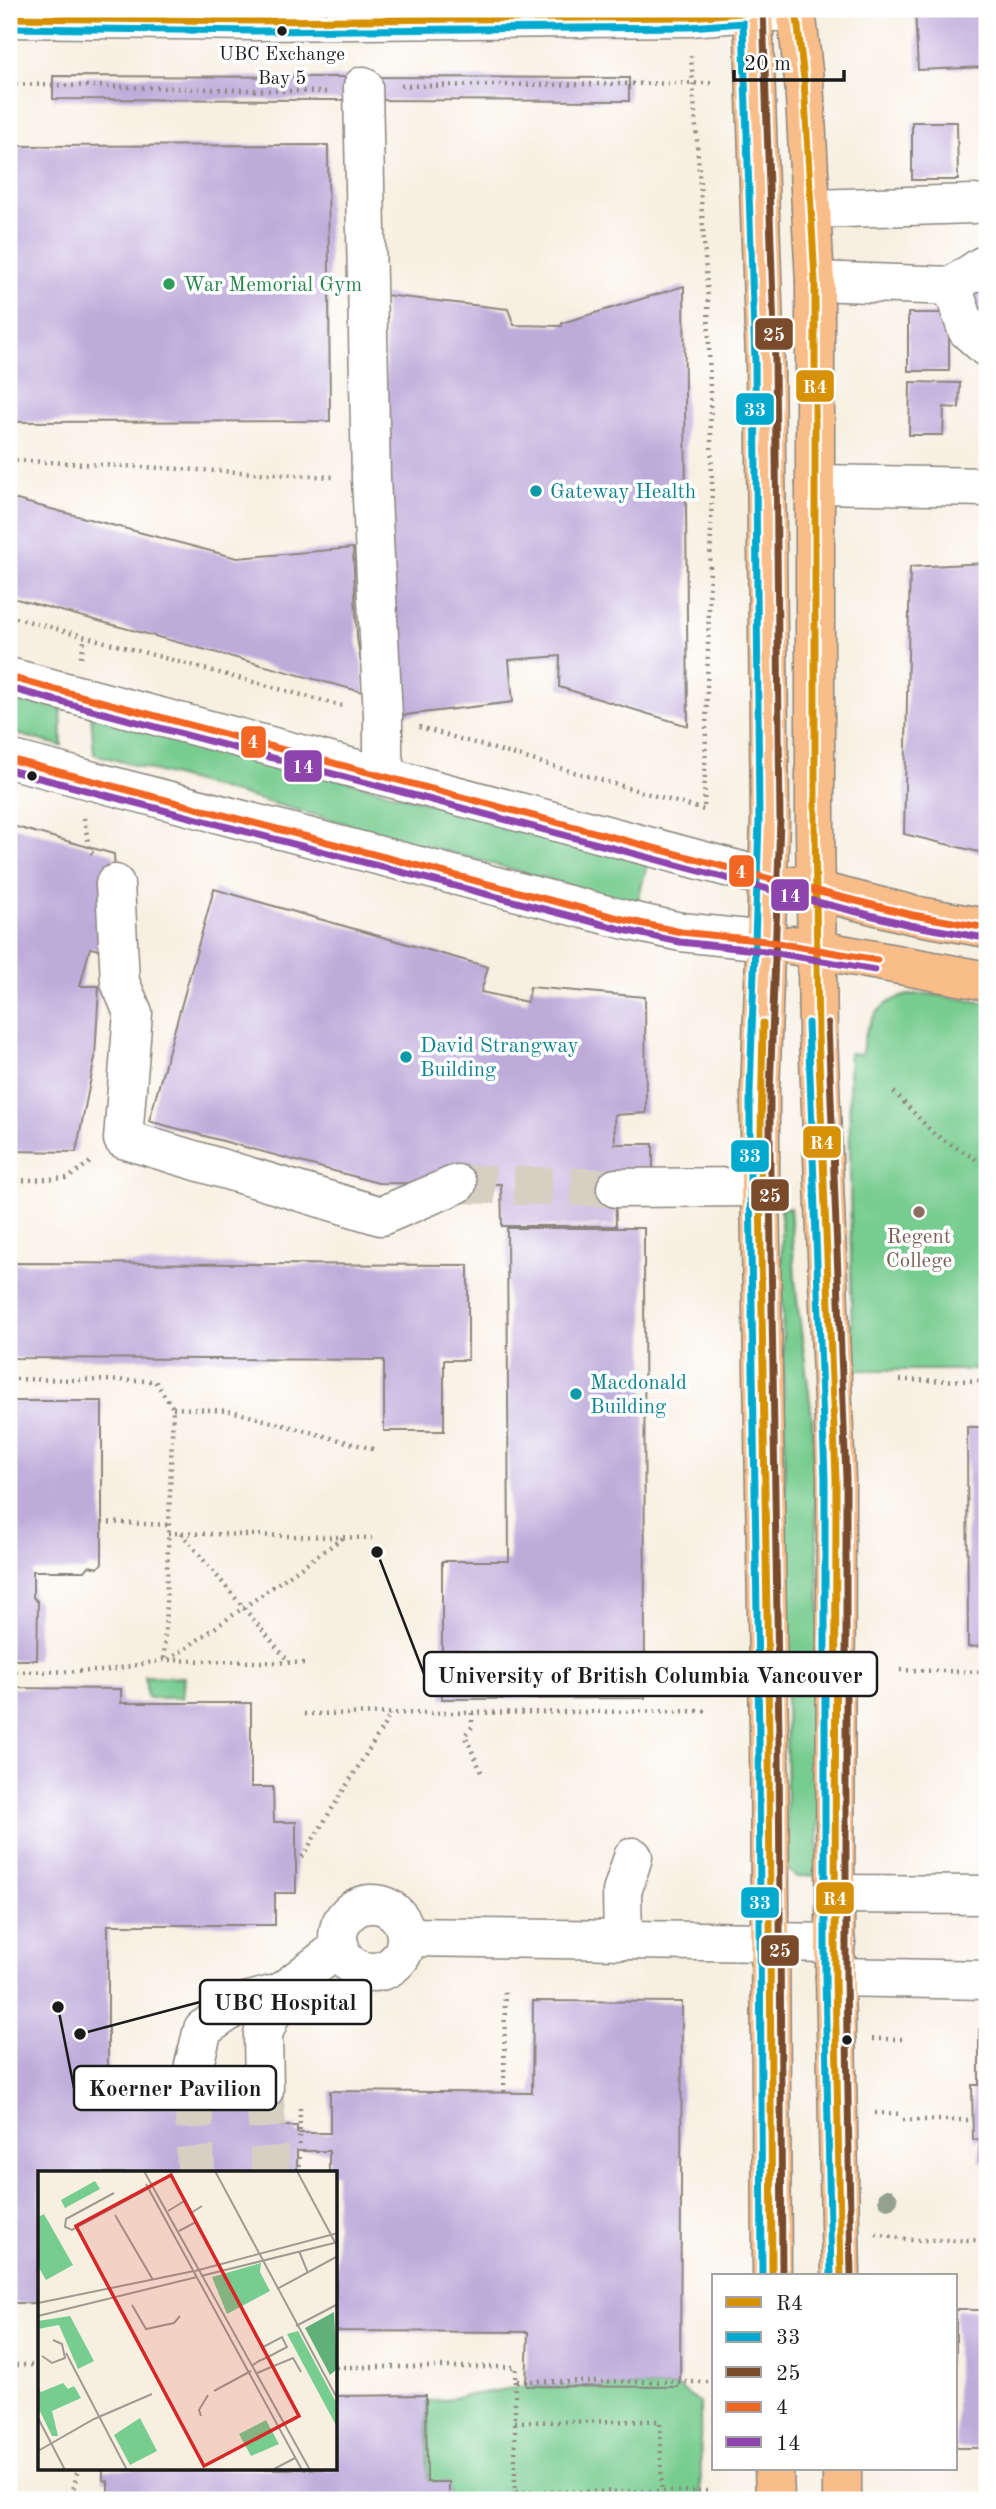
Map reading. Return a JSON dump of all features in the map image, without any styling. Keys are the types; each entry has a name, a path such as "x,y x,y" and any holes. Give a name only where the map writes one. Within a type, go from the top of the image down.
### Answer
{"main road":[{"path":"753,10 765,362 770,821 760,1092 760,1187 769,1737 772,2274"},
{"path":"796,10 804,79 815,281 816,891 818,1035 836,1478 836,1960 841,2274"},
{"path":"768,878 913,915 987,928"},
{"path":"766,941 987,981"},
{"path":"774,2470 775,2500"},
{"path":"842,2470 842,2500"}],"street":[{"path":"9,18 257,21 349,18 689,17 753,10 796,10"},
{"path":"363,86 371,480 383,757 387,776"},
{"path":"811,209 974,204"},
{"path":"815,281 952,286 982,266 987,266"},
{"path":"952,286 967,330 987,348"},
{"path":"815,484 987,487"},
{"path":"9,677 768,878"},
{"path":"9,759 626,920 681,932 766,941"},
{"path":"116,884 120,982 133,1013 123,1139 381,1216 457,1184"},
{"path":"616,1188 760,1187"},
{"path":"618,1869 623,1940"},
{"path":"837,1894 987,1895"},
{"path":"369,1903 391,1909 405,1926 407,1937 400,1958 381,1971 358,1969 349,1963 340,1947 338,1931 342,1921 349,1913 369,1903"},
{"path":"407,1937 769,1942 836,1960 987,1980"},
{"path":"193,2090 194,2065 204,2029 240,2003 280,1993 340,1947"},
{"path":"264,2090 263,2034 280,1993"}],"path":[{"path":"691,56 708,300 712,482 704,810"},
{"path":"9,460 371,480"},
{"path":"83,810 89,849 116,884"},
{"path":"894,1092 934,1134 987,1166"},
{"path":"9,1181 68,1178 123,1139"},
{"path":"9,1380 155,1381 173,1408 166,1660"},
{"path":"900,1380 987,1381"},
{"path":"173,1408 231,1411 373,1449"},
{"path":"102,1522 169,1525"},
{"path":"168,1533 372,1538"},
{"path":"181,1533 289,1663"},
{"path":"166,1660 344,1537"},
{"path":"9,1672 104,1671 166,1660 304,1663"},
{"path":"900,1670 987,1672"},
{"path":"304,1714 709,1712"},
{"path":"472,1713 472,1727 465,1735 482,1774"},
{"path":"302,1857 391,1714"},
{"path":"504,2092 505,1991"},
{"path":"903,2120 972,2120"},
{"path":"867,2234 912,2240 987,2240"},
{"path":"9,2365 38,2365"},
{"path":"338,2367 516,2367 515,2500"},
{"path":"515,2381 708,2382"},
{"path":"515,2422 660,2421 662,2500"},
{"path":"77,2500 72,2495 78,2470"},
{"path":"515,2492 709,2491"}],"green space":[{"path":"9,691 61,705 62,746 9,732"},
{"path":"91,713 648,861 637,904 94,754"},
{"name":"Regent College","path":"930,994 987,1003 987,1370 852,1370 849,1053 862,1054 868,1027 881,1008 902,997"},
{"path":"781,1208 790,1208 796,1291 812,1417 821,1638 818,1875 796,1877 787,1869"},
{"path":"145,1676 184,1677 182,1698 147,1698"},
{"path":"526,2386 678,2387 700,2403 701,2500 449,2500 448,2482 427,2482 427,2402"}],"building":[{"path":"915,9 987,9 987,67 918,70"},
{"path":"53,76 629,78 629,101 53,99"},
{"path":"912,122 957,122 958,180 912,180"},
{"name":"War Memorial Gym","path":"328,145 330,421 9,422 9,146"},
{"path":"975,278 987,278 987,320 976,320"},
{"name":"Gateway Health","path":"684,286 688,726 559,687 560,656 509,660 513,702 388,717 385,295 508,309 514,325 562,326 562,323"},
{"path":"908,313 949,313 949,371 908,371"},
{"path":"910,382 960,383 959,408 944,407 943,435 909,435"},
{"path":"13,499 237,558 353,548 357,638 366,693 9,597 9,511"},
{"path":"987,563 987,854 904,834 910,567"},
{"path":"9,825 114,854 115,872 103,951 90,948 80,986 99,986 95,1058 76,1152 9,1151"},
{"name":"David Strangway Building","path":"214,889 488,967 481,992 527,1002 530,987 645,997 646,1113 614,1115 615,1144 653,1144 653,1171 615,1172 616,1226 502,1226 501,1184 378,1183 149,1121"},
{"name":"Macdonald Building","path":"507,1228 644,1228 645,1698 442,1699 442,1561 509,1561"},
{"path":"9,1263 468,1265 468,1360 444,1360 444,1431 384,1431 384,1360 9,1358"},
{"path":"9,1401 102,1401 102,1563 98,1568 89,1566 85,1571 33,1571 33,1597 38,1602 37,1660 9,1660"},
{"path":"967,1427 987,1427 987,1646 968,1647"},
{"path":"9,1688 121,1689 121,1703 251,1703 251,1787 273,1787 274,1822 296,1822 296,1893 275,1893 275,1925 108,1925 108,2090 275,2090 276,2126 297,2126 297,2133 330,2133 330,2091 532,2093 533,2001 682,2002 678,2387 526,2386 528,2332 338,2331 338,2171 329,2171 329,2151 297,2151 297,2171 38,2171 38,2303 12,2303 12,2235 9,2235"},
{"path":"979,2029 987,2029 987,2162 979,2162 980,2139 973,2140 972,2085 979,2085"},
{"path":"958,2310 987,2310 987,2448 958,2448"},
{"path":"426,2395 427,2482 449,2482 449,2500 130,2500 130,2494 108,2494 108,2481 103,2480 103,2470 338,2470 338,2396"}],"tunnel":[{"path":"457,1184 616,1188"},
{"path":"193,2090 196,2171"},
{"path":"264,2090 271,2171"}],"transit line":[{"name":"25","path":"112,9 446,9"},
{"name":"25","path":"763,9 775,362 780,821 770,1092 770,1187 779,1737 782,2274"},
{"name":"R4","path":"796,9 804,80 815,281 815,829 818,1035 836,1478 835,1977 841,2274"},
{"name":"R4","path":"9,18 257,21 689,17 796,12"},
{"name":"33","path":"9,28 257,31 689,27 743,23 755,362 759,821 750,1092 750,1187 759,1737 762,2274"},
{"name":"4","path":"9,677 816,891 913,915 987,928"},
{"name":"14","path":"9,688 813,901 910,925 985,938"},
{"name":"4","path":"9,759 626,920 681,932 766,941 877,960"},
{"name":"14","path":"9,770 624,930 680,942 765,951 875,970"},
{"name":"R4","path":"763,1023 760,1187 769,1737 772,2274"},
{"name":"33","path":"808,1023 825,1478 825,1977 831,2274"},
{"name":"25","path":"828,1023 846,1478 846,1977 851,2274"}],"place":[{"name":"UBC Exchange Bay 5","path":"282,31"},
{"name":"War Memorial Gym","path":"169,284"},
{"name":"Gateway Health","path":"536,491"},
{"name":"David Strangway Building","path":"406,1057"},
{"name":"Regent College","path":"919,1212"},
{"name":"Macdonald Building","path":"576,1394"},
{"name":"University of British Columbia Vancouver","path":"377,1552"},
{"name":"Koerner Pavilion","path":"58,2007"},
{"name":"UBC Hospital","path":"80,2034"}]}
